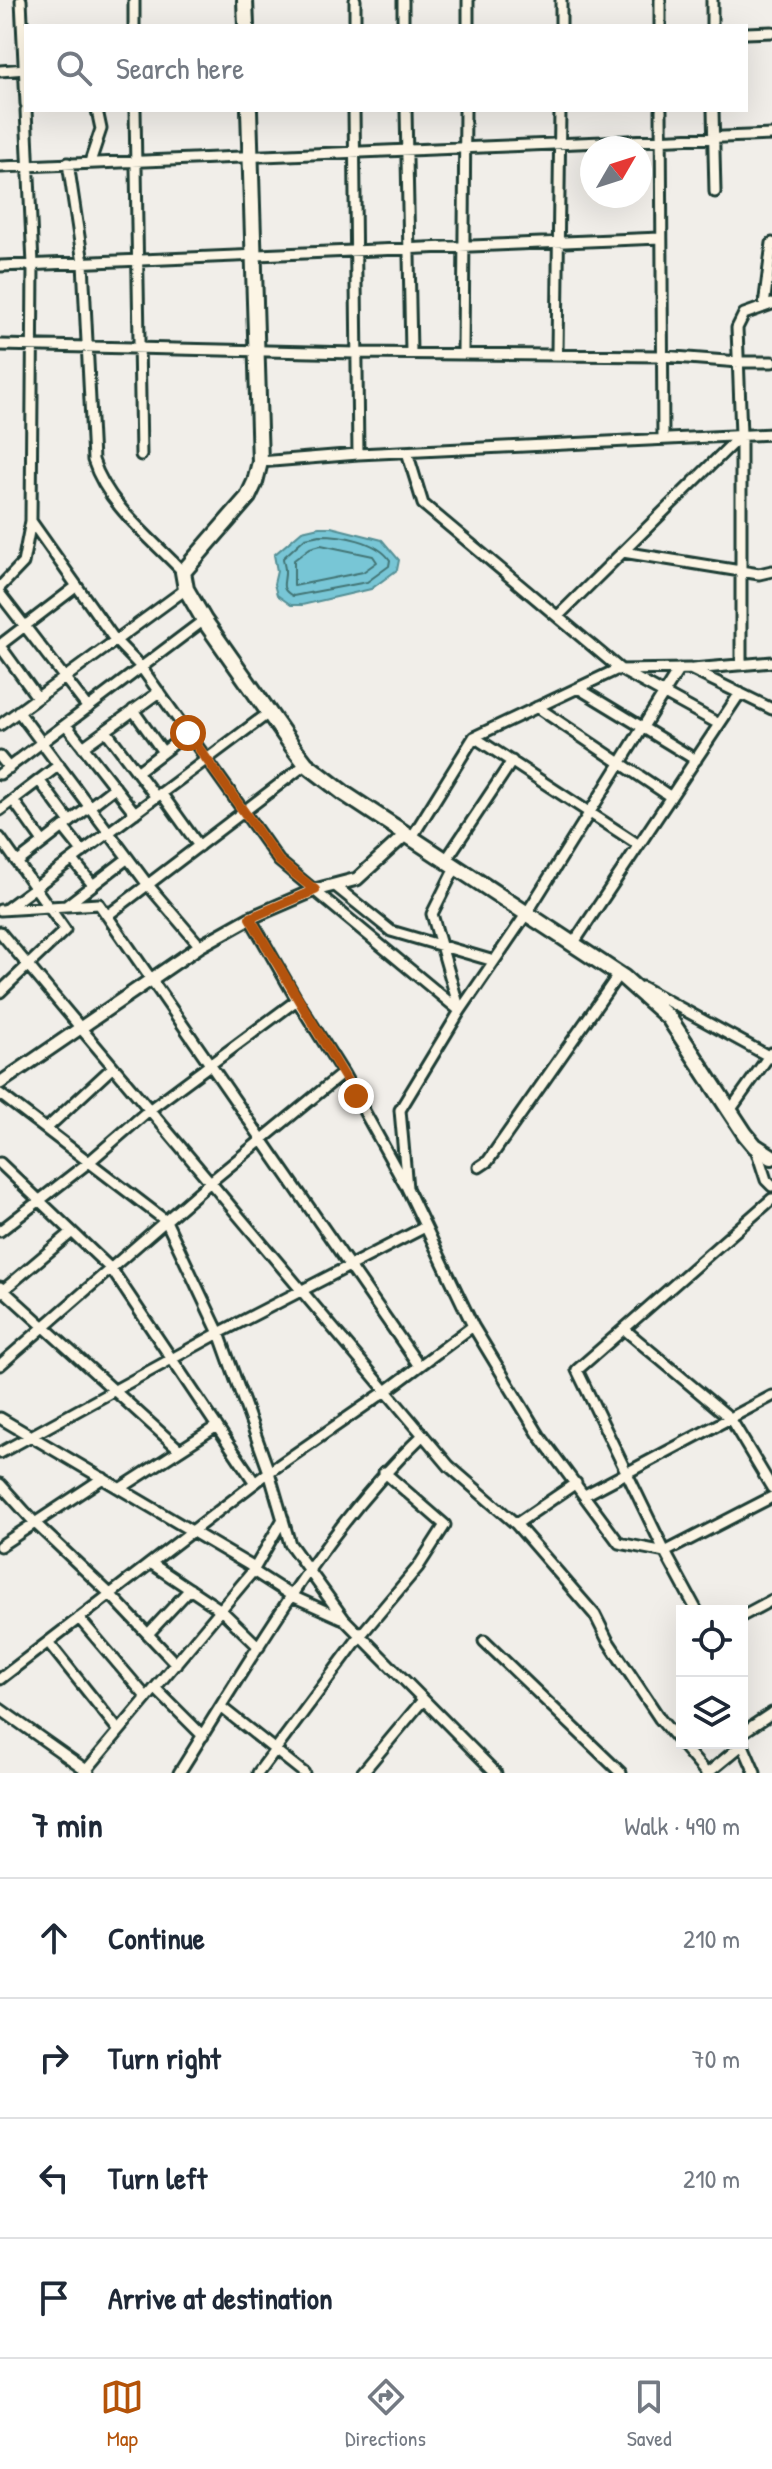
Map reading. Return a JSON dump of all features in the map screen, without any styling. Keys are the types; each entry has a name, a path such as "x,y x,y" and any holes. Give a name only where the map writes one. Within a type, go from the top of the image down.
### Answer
{"highway":[{"path":"245,0 246,24"},
{"path":"249,112 260,462 248,497 183,572 186,589 204,620 306,764 345,794 621,976 669,1018 729,1112 755,1146 772,1157"}],"main road":[{"path":"0,1083 200,946 250,918 315,890 357,879 409,836"}],"street":[{"path":"21,0 24,52"},
{"path":"134,0 134,24"},
{"path":"355,0 355,24"},
{"path":"403,0 403,24"},
{"path":"468,0 468,24"},
{"path":"561,0 561,24"},
{"path":"660,0 660,24"},
{"path":"712,0 712,24"},
{"path":"748,33 772,32"},
{"path":"0,71 24,69"},
{"path":"0,587 23,563 31,521 33,265 26,112"},
{"path":"90,162 101,129 97,112"},
{"path":"135,112 141,455"},
{"path":"354,112 358,454"},
{"path":"406,112 411,352"},
{"path":"463,352 465,112"},
{"path":"557,353 560,112"},
{"path":"661,112 663,439"},
{"path":"713,112 715,192"},
{"path":"0,167 772,135"},
{"path":"68,163 83,263 93,460 100,480 130,518 183,572"},
{"path":"0,266 660,238"},
{"path":"741,665 741,435 737,328 744,314 768,305 772,243"},
{"path":"0,345 356,353 557,353 772,362"},
{"path":"260,462 358,454 772,434"},
{"path":"558,616 741,435"},
{"path":"407,452 423,504 621,670 719,724"},
{"path":"31,521 115,640 141,667 279,861 460,1011"},
{"path":"623,552 759,574 772,571"},
{"path":"37,697 0,646 77,586"},
{"path":"0,725 186,589"},
{"path":"0,594 88,708"},
{"path":"0,757 4,771 204,620"},
{"path":"409,836 474,737 621,670 772,662"},
{"path":"684,669 772,709"},
{"path":"407,1188 400,1110 664,694 684,669"},
{"path":"578,688 696,760"},
{"path":"83,747 159,692"},
{"path":"573,944 740,693"},
{"path":"537,707 671,797"},
{"path":"133,710 163,752"},
{"path":"18,711 148,885 200,946"},
{"path":"2,910 270,712"},
{"path":"66,725 135,813"},
{"path":"106,731 199,846"},
{"path":"137,772 188,733"},
{"path":"474,737 639,845"},
{"path":"460,1011 432,914 451,863 512,761"},
{"path":"108,915 306,764"},
{"path":"0,810 59,765"},
{"path":"39,780 83,852"},
{"path":"18,862 115,787"},
{"path":"13,800 43,842"},
{"path":"0,838 65,930 0,992"},
{"path":"66,906 128,858"},
{"path":"73,860 93,885"},
{"path":"334,885 391,931 494,961"},
{"path":"2,910 99,904 419,1366"},
{"path":"250,918 343,1073 407,1188 473,1326 539,1435 619,1543 665,1552 772,1497"},
{"path":"0,932 449,1466 516,1524 595,1615 643,1696 707,1773 736,1749"},
{"path":"479,1167 488,1161 621,976 771,1055 729,1112"},
{"path":"0,1231 89,1162 149,1110 297,1000"},
{"path":"46,1129 113,1067"},
{"path":"1,1363 209,1183 343,1073"},
{"path":"0,1094 166,1221 219,1333 269,1472 290,1544 344,1619 496,1773"},
{"path":"755,1146 766,1180 772,1186"},
{"path":"0,1163 112,1270 255,1483"},
{"path":"694,1605 577,1370 772,1199"},
{"path":"0,1453 219,1333 425,1227"},
{"path":"72,1232 1,1290 180,1450"},
{"path":"0,1679 269,1472 473,1326"},
{"path":"624,1329 730,1418 772,1488"},
{"path":"585,1495 772,1396"},
{"path":"0,1418 251,1566 253,1571 292,1596 344,1619"},
{"path":"121,1488 217,1426"},
{"path":"179,1773 309,1570 384,1472 423,1435"},
{"path":"258,1773 360,1636 418,1567 445,1525 384,1472"},
{"path":"0,1546 103,1478"},
{"path":"516,1524 576,1483"},
{"path":"0,1484 176,1664"},
{"path":"0,1709 87,1772 253,1571 283,1519"},
{"path":"152,1564 221,1610 259,1647"},
{"path":"148,1634 190,1589"},
{"path":"748,1613 772,1600"},
{"path":"79,1618 147,1698"},
{"path":"484,1641 621,1773"},
{"path":"48,1642 119,1731"},
{"path":"156,1689 203,1736"},
{"path":"362,1773 423,1700"},
{"path":"221,1707 304,1773"},
{"path":"748,1729 772,1713"},
{"path":"744,1749 755,1773"}],"water":[{"path":"331,527 382,540 399,560 397,570 371,589 291,605 277,595 274,555 302,531"}],"route":[{"path":"188,733 279,861 315,890 250,918 356,1096"}]}
